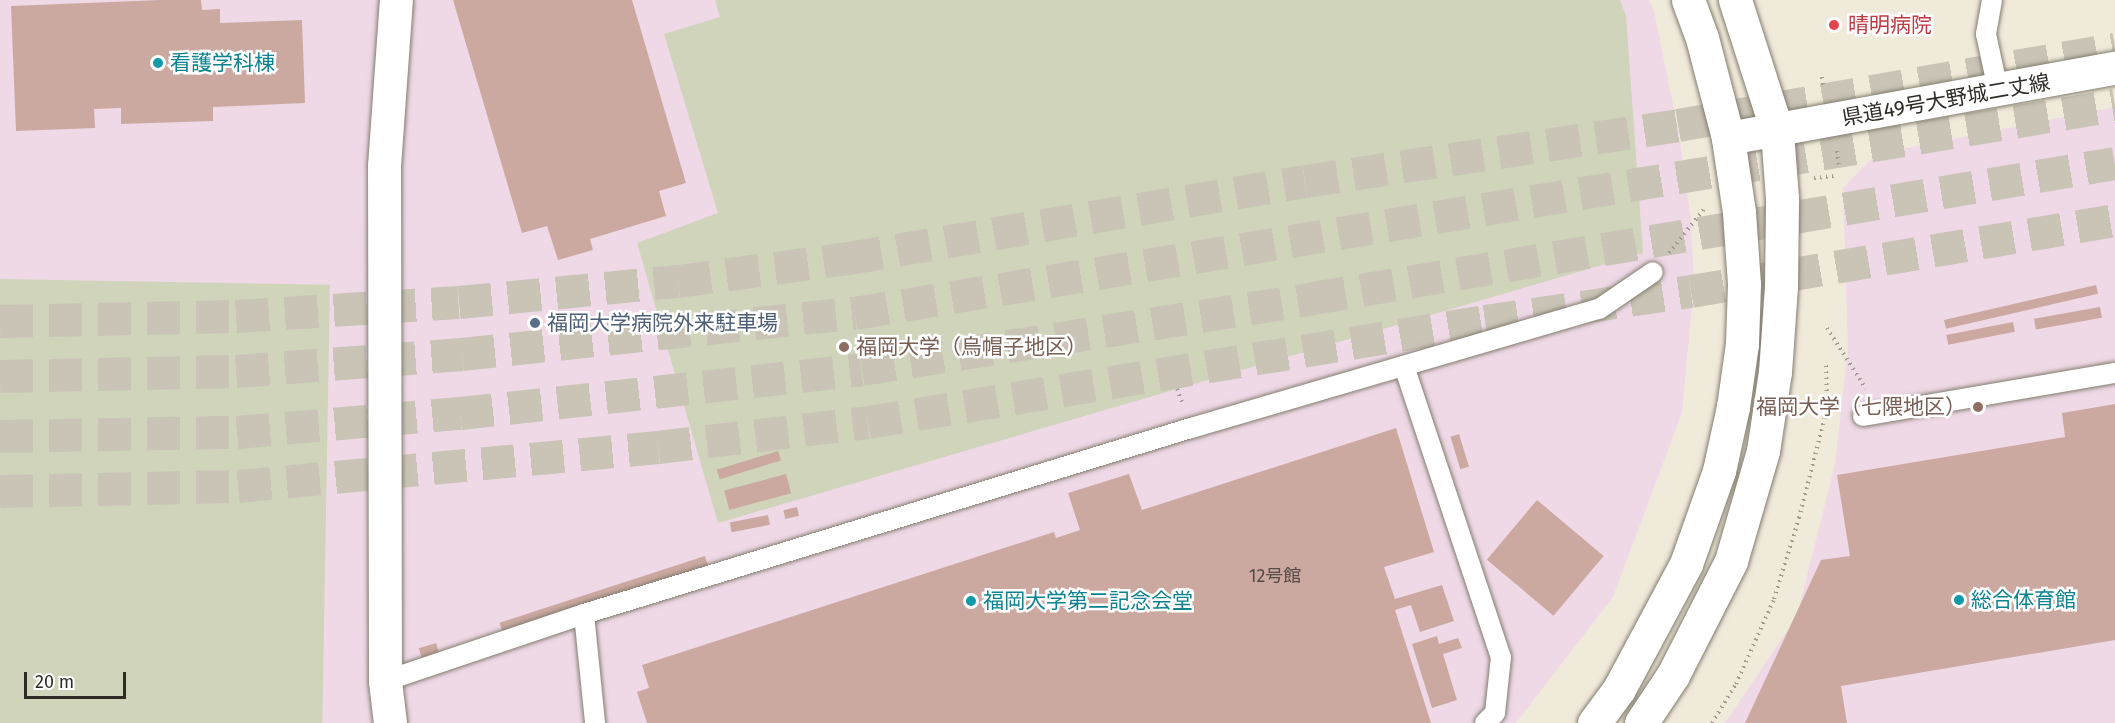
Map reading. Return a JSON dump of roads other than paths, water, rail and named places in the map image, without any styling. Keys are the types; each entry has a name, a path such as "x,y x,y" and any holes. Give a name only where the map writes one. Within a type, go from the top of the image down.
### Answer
{"main road":[{"path":"390,723 385,681 384,166 396,0"},
{"path":"1594,723 1619,689 1686,564 1719,471 1733,407 1740,354 1744,284 1739,212 1728,138 1702,38 1688,0"},
{"path":"1641,723 1673,675 1731,561 1762,451 1775,372 1781,286 1782,198 1777,130 1735,0"},
{"name":"県道49号大野城二丈線","path":"1728,138 2115,68"}],"lane":[{"path":"1992,0 1986,34 1998,90"},
{"path":"385,681 584,614 1599,309 1653,272"},
{"path":"1404,366 1502,657 1495,713 1485,723"},
{"path":"1863,416 2115,373"},
{"path":"584,614 595,723"}],"tunnel":[{"path":"0,321 236,316 459,302 678,281 849,258 1305,181 1678,125 2115,49"},
{"path":"0,376 236,371 462,354 855,313 2115,105"},
{"path":"0,436 237,432 460,413 862,369 1313,298 2115,163"},
{"path":"0,491 238,486 658,447 868,422 1485,321 1691,291 2115,220"}],"place":[{"name":"晴明病院","path":"1834,25"},
{"name":"看護学科棟","path":"158,63"},
{"name":"福岡大学病院外来駐車場","path":"535,323"},
{"name":"福岡大学（烏帽子地区）","path":"844,347"},
{"name":"福岡大学（七隈地区）","path":"1978,407"},
{"name":"総合体育館","path":"1959,600"},
{"name":"福岡大学第二記念会堂","path":"971,601"}]}
